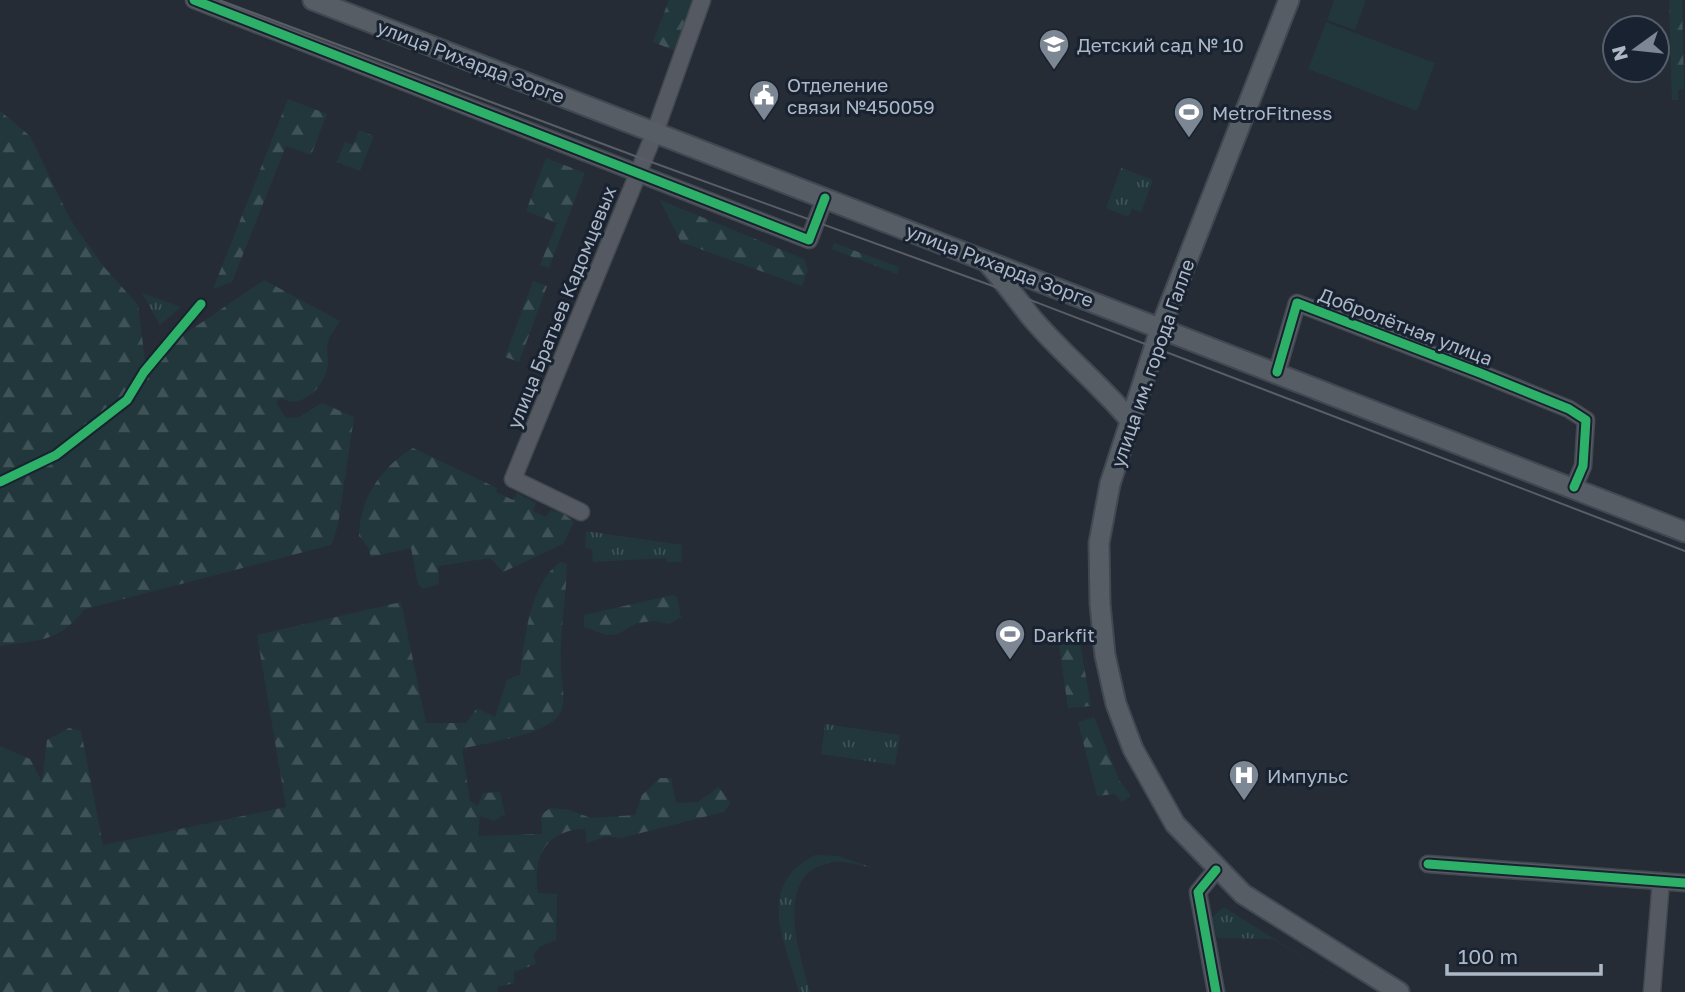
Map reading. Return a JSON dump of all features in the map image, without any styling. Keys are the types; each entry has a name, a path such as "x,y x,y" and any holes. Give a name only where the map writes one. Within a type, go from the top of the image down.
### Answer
{"main road":[{"name":"улица Рихарда Зорге","path":"313,0 1574,487 1685,533"},
{"name":"улица им. города Галле","path":"1289,0 1161,327 1110,484 1099,542 1100,604 1105,655 1116,704 1133,749 1175,824 1216,870 1243,894 1399,992"},
{"path":"983,258 1017,295 1031,317 1107,392 1129,419"}],"street":[{"path":"194,0 638,171 809,240 825,198"},
{"name":"улица Братьев Кадомцевых","path":"581,512 513,480 562,366 655,132 702,0"},
{"name":"Добролётная улица","path":"1277,372 1297,303 1569,409 1587,420 1583,466 1574,487"},
{"path":"1428,864 1685,883"},
{"path":"1216,870 1198,892 1216,992"},
{"path":"1653,992 1661,881"}],"green space":[{"path":"669,0 696,0 676,51 653,42"},
{"path":"1334,0 1366,0 1355,30 1327,20"},
{"path":"1669,0 1682,0 1684,89 1678,90 1678,100 1672,100"},
{"path":"1326,22 1435,63 1417,111 1308,69"},
{"path":"288,99 327,114 311,155 286,146 232,282 213,289"},
{"path":"0,111 30,136 70,219 104,267 138,305 145,361 264,280 340,321 328,341 327,369 316,390 303,399 289,401 281,398 276,403 286,418 299,417 322,403 354,417 338,525 331,545 85,609 66,628 48,638 0,646"},
{"path":"359,130 374,136 360,171 337,162 345,142 353,145"},
{"path":"546,158 585,173 549,268 540,265 557,223 526,211"},
{"path":"1121,168 1153,180 1141,212 1132,209 1128,217 1106,208"},
{"path":"660,200 804,259 808,270 802,286 681,242"},
{"path":"834,243 899,267 897,274 832,249"},
{"path":"533,281 547,286 519,362 505,357"},
{"path":"142,293 181,307 160,325"},
{"path":"413,448 497,488 496,492 513,500 517,493 536,503 533,511 546,517 551,510 564,514 574,522 563,544 503,572 490,558 438,566 439,584 423,589 418,584 411,548 371,557 368,547 359,536 368,497 391,465"},
{"path":"586,531 682,545 681,562 667,562 666,558 593,562 592,549 585,548"},
{"path":"561,562 567,564 561,645 563,705 559,715 541,728 462,749 470,801 478,806 483,793 500,792 505,814 494,821 480,816 478,836 542,834 541,815 550,808 569,810 591,818 635,815 642,795 660,778 671,778 676,803 698,802 719,787 730,803 724,812 621,838 606,836 587,843 585,829 560,834 551,840 540,857 537,880 538,893 557,894 556,940 539,947 534,955 536,964 514,972 514,983 498,987 498,992 0,992 0,746 30,759 42,782 47,740 69,728 81,731 103,845 286,807 257,635 401,602 426,723 466,723 477,708 495,717 507,680 520,675 535,597 542,583"},
{"path":"673,595 677,597 681,617 669,624 654,621 637,623 618,634 606,635 584,627 584,615"},
{"path":"1057,631 1078,632 1091,706 1068,708"},
{"path":"1094,717 1119,780 1131,796 1122,802 1115,794 1097,796 1078,722"},
{"path":"825,724 900,735 895,765 821,754"},
{"path":"815,855 838,856 873,868 835,862 815,868 802,880 796,896 794,916 796,936 810,992 799,992 782,935 779,899 785,883 796,868"},
{"path":"1225,908 1335,977 1273,939 1217,938 1212,918"}],"tram line":[{"path":"219,0 643,159 1012,293 1685,551"}],"cycle path":[{"path":"194,0 809,240 825,198"},
{"path":"1277,372 1297,303 1480,373 1569,409 1586,420 1583,466 1574,487"},
{"path":"0,482 56,455 127,400 144,372 201,304"},
{"path":"1428,864 1685,883"},
{"path":"1216,870 1198,892 1216,992"}],"place":[{"name":"Детский сад № 10","path":"1054,71"},
{"name":"Отделение связи №450059","path":"764,122"},
{"name":"MetroFitness","path":"1189,139"},
{"name":"Darkfit","path":"1010,661"},
{"name":"Импульс","path":"1244,802"}]}
